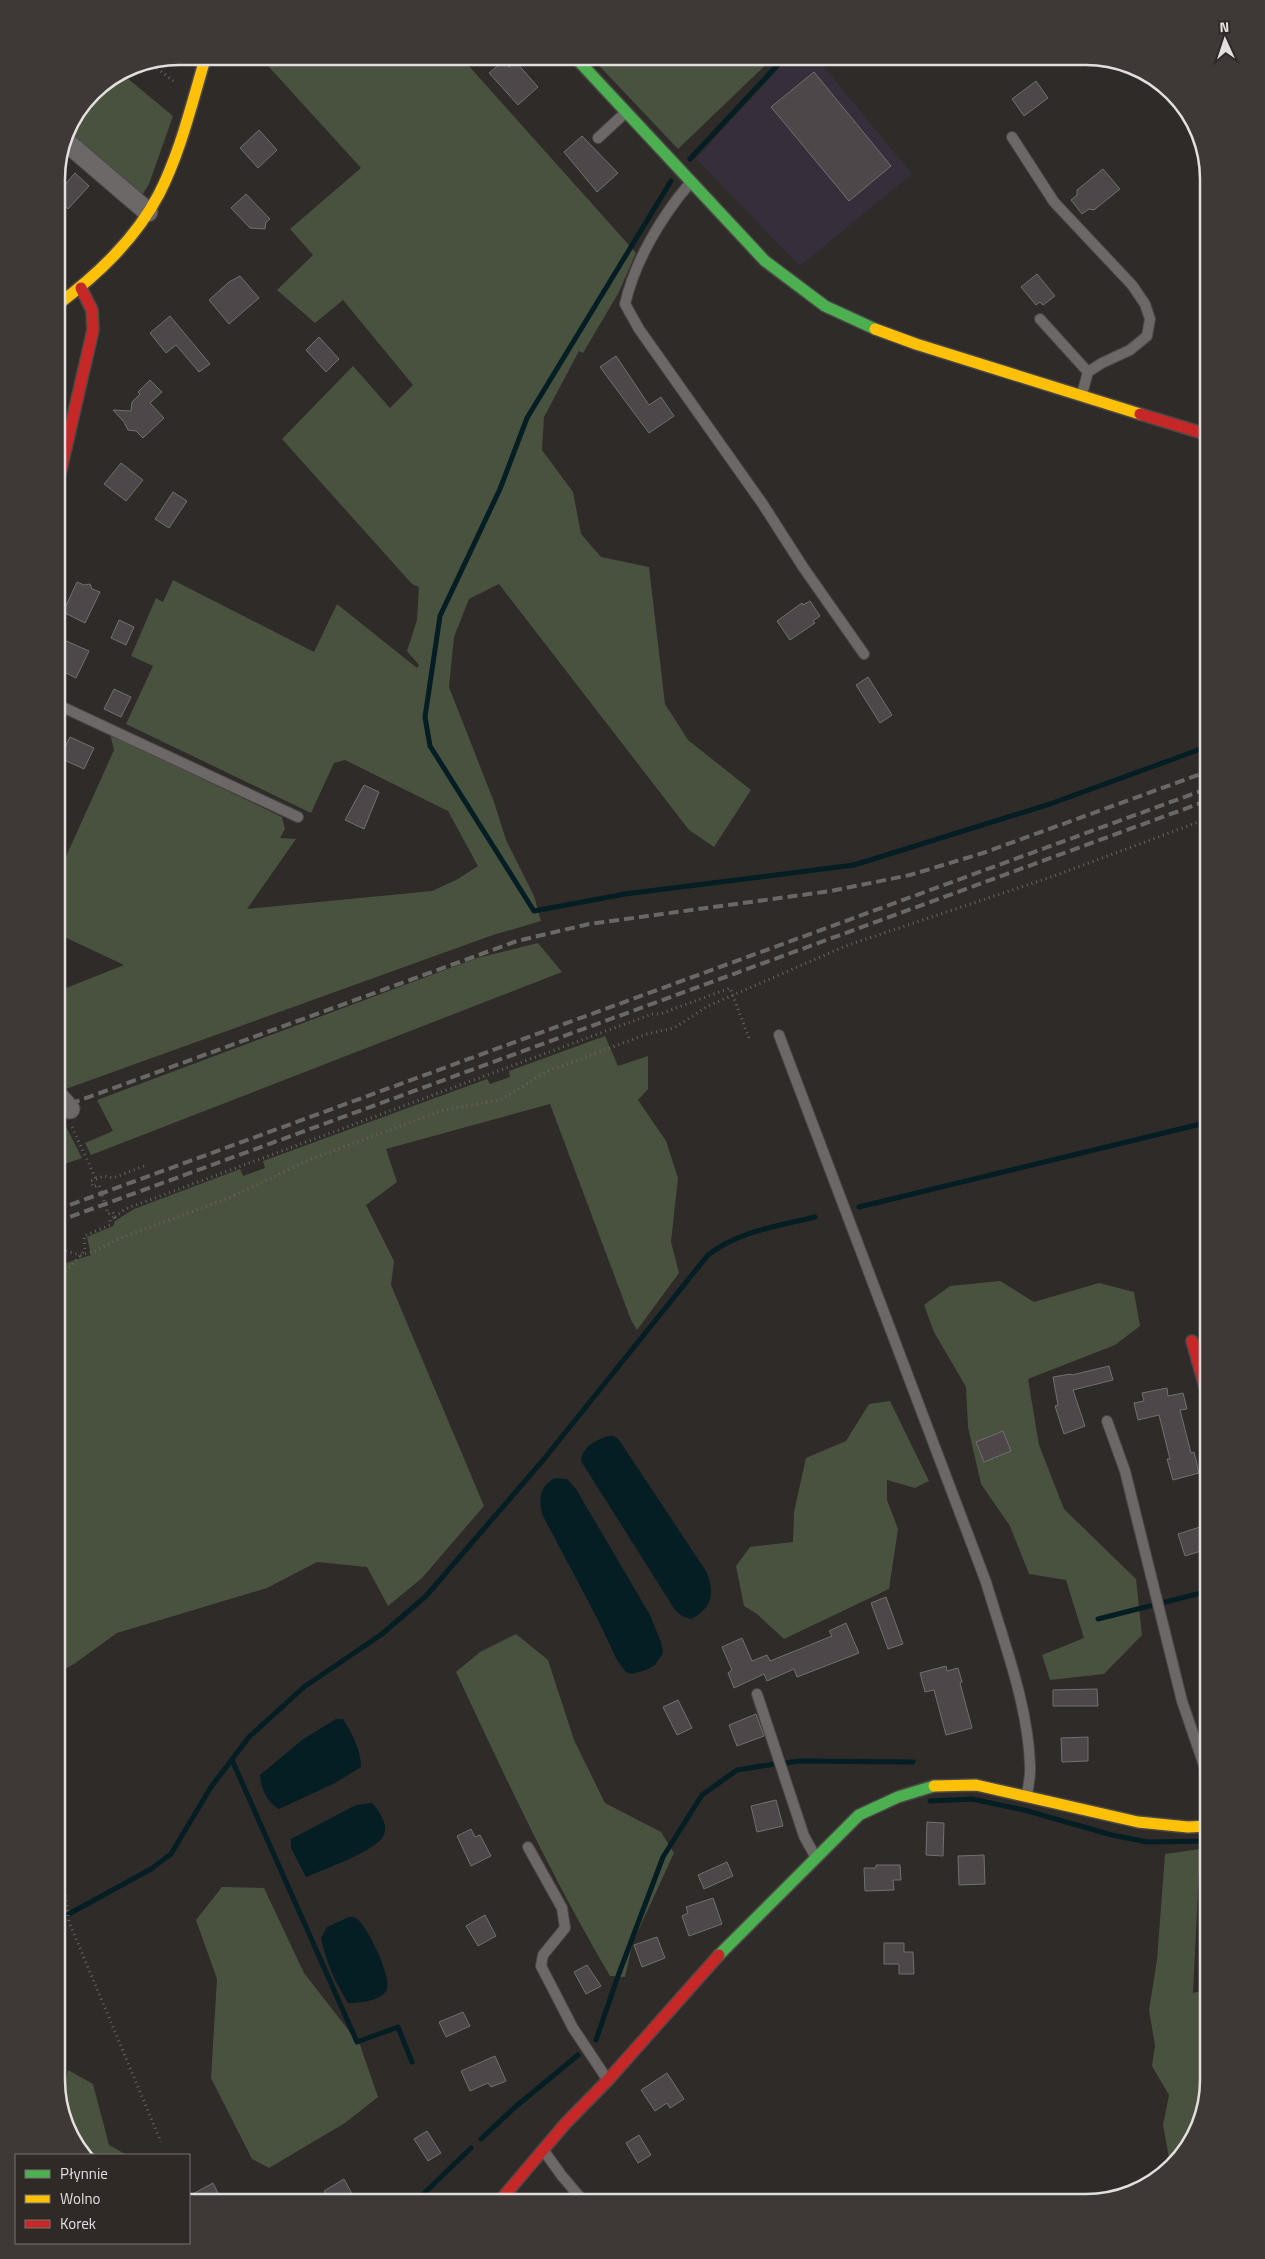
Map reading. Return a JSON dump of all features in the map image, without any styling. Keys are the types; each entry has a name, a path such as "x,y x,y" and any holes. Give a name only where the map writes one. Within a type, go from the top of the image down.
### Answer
{"street":[{"path":"65,300 111,261 148,212 171,165 203,65"},
{"path":"582,65 690,183 765,261 824,306 869,327 916,344 1200,432"},
{"path":"70,145 148,212"},
{"path":"65,452 93,330 92,310 81,288"},
{"path":"65,1103 70,1109"},
{"path":"1192,1341 1200,1369"},
{"path":"506,2194 706,1968 859,1815 898,1797 933,1786 976,1785 1138,1822 1200,1826"}],"lane":[{"path":"598,138 625,113"},
{"path":"1012,137 1054,202 1132,285 1145,304 1150,319 1147,336 1130,350 1088,372 1081,395"},
{"path":"690,183 678,198 631,279 625,304 639,329 762,503 803,567 864,654"},
{"path":"1040,319 1088,372"},
{"path":"65,708 298,817"},
{"path":"779,1035 986,1582 1010,1664 1027,1733 1030,1767 1027,1797"},
{"path":"1107,1421 1125,1471 1182,1701 1200,1754"},
{"path":"757,1694 804,1836 815,1857"},
{"path":"528,1847 562,1908 565,1928 543,1955 541,1966 573,2028 608,2080"},
{"path":"544,2150 577,2194"}],"path":[{"path":"155,67 172,81"},
{"path":"65,1251 81,1255 229,1198 312,1159 435,1113 500,1100 546,1072 647,1034 674,1028 708,1006 732,994 848,945 1054,876 1200,821"},
{"path":"65,1273 81,1255 86,1246 84,1236 110,1225 110,1219 125,1209 652,1014 660,1014 730,988 750,1041"},
{"path":"70,1109 66,1114 96,1180"},
{"path":"115,1217 113,1212 108,1214 99,1185 93,1187 91,1181 104,1176 113,1178 144,1166"},
{"path":"65,1892 69,1922 161,2142"}],"shaded area":[{"path":"782,65 822,65 912,174 800,266 696,159"}],"green space":[{"path":"267,65 468,65 636,253 619,292 583,353 579,351 544,417 542,450 573,492 581,534 601,557 649,567 665,704 688,740 751,790 714,847 689,830 499,584 469,599 454,637 449,687 494,802 506,840 534,896 541,921 493,935 65,1089 65,988 124,965 65,937 65,859 114,750 110,734 282,817 285,829 280,838 296,839 247,909 432,891 458,879 478,866 448,811 345,760 334,763 311,813 126,724 153,666 131,656 156,598 163,602 173,580 314,652 337,604 417,668 419,665 407,651 417,620 419,587 412,584 282,439 353,366 390,408 413,385 343,300 315,323 277,290 313,255 290,229 361,168"},
{"path":"599,65 766,65 678,149"},
{"path":"127,78 173,116 149,184 141,197 73,138 88,109 109,88"},
{"path":"538,943 562,972 91,1155 85,1143 113,1131 97,1100 477,958"},
{"path":"605,1036 618,1066 648,1056 648,1089 638,1100 666,1141 678,1178 671,1242 679,1273 637,1330 631,1320 550,1104 386,1149 397,1182 366,1205 394,1261 391,1285 484,1506 422,1578 388,1606 367,1567 317,1562 267,1588 117,1633 65,1669 65,1263 91,1255 87,1237 113,1226 115,1221 134,1209 240,1169 243,1176 265,1168 263,1161 487,1079 490,1084 510,1077 509,1071"},
{"path":"65,1125 82,1158 65,1164"},
{"path":"1000,1281 1034,1302 1099,1283 1134,1292 1140,1326 1115,1345 1028,1379 1039,1445 1064,1509 1136,1579 1142,1635 1104,1674 1050,1680 1042,1655 1084,1638 1066,1580 1029,1574 1010,1526 981,1484 968,1427 966,1387 934,1332 924,1305 950,1286"},
{"path":"890,1401 929,1481 915,1488 887,1480 887,1500 898,1529 889,1589 784,1639 757,1614 744,1606 736,1566 750,1547 793,1542 794,1512 806,1458 846,1441 869,1404"},
{"path":"516,1634 548,1660 574,1740 605,1803 661,1832 674,1853 633,1942 625,1977 610,1976 568,1902 529,1826 456,1672 480,1652"},
{"path":"1200,1849 1193,1993 1200,1991 1200,2088 1198,2103 1188,2131 1181,2144 1169,2158 1163,2125 1169,2095 1152,2066 1155,2046 1149,2010 1157,1960 1165,1854"},
{"path":"222,1887 264,1888 304,1973 360,2045 378,2097 345,2123 269,2168 252,2159 211,2078 217,1979 196,1920"},
{"path":"68,2070 93,2084 109,2145 125,2154 92,2154 88,2150 71,2117 67,2103 65,2083"}],"water":[{"path":"608,1436 614,1436 619,1440 706,1571 711,1586 710,1599 704,1610 691,1619 682,1616 675,1610 581,1461 587,1448 594,1442"},
{"path":"555,1478 567,1479 576,1489 650,1615 661,1642 663,1653 655,1665 646,1670 632,1674 626,1672 617,1660 542,1514 541,1493 546,1485"},
{"path":"336,1719 343,1719 350,1730 358,1748 361,1767 335,1783 279,1809 265,1795 260,1775 302,1740"},
{"path":"372,1803 385,1824 382,1838 358,1855 306,1877 291,1848 291,1839 356,1805"},
{"path":"349,1917 356,1918 366,1930 378,1952 386,1974 387,1989 385,1993 376,1999 348,2003 332,1972 323,1947 321,1938 327,1927"}],"building":[{"path":"498,65 507,65 509,67 519,65 538,87 518,105 489,73"},
{"path":"814,72 891,166 849,201 771,107"},
{"path":"1036,81 1048,98 1024,116 1012,99"},
{"path":"259,130 277,150 258,168 240,148"},
{"path":"582,136 618,173 597,192 564,152"},
{"path":"1103,169 1120,189 1094,210 1089,209 1082,214 1071,200 1077,195 1077,190"},
{"path":"75,173 89,186 68,209 65,206 65,185"},
{"path":"246,194 270,219 266,222 265,229 250,228 231,208"},
{"path":"1037,274 1055,296 1043,305 1040,302 1036,305 1021,287"},
{"path":"240,276 259,298 229,324 209,300 229,282"},
{"path":"170,316 210,364 199,372 176,345 166,353 150,333"},
{"path":"319,337 339,359 326,372 306,350"},
{"path":"616,356 649,405 661,397 674,416 649,433 600,367"},
{"path":"150,380 162,392 150,403 164,418 143,438 136,431 128,430 124,422 113,410 131,411 132,402 140,394 138,392"},
{"path":"121,463 143,480 126,501 104,484"},
{"path":"173,492 187,501 169,528 155,519"},
{"path":"77,582 84,585 90,584 92,589 100,592 85,623 65,613 65,608"},
{"path":"810,601 820,616 813,621 815,623 790,640 777,621 802,603 803,605"},
{"path":"119,620 134,627 126,645 111,638"},
{"path":"65,640 89,651 76,678 65,672"},
{"path":"868,677 892,715 880,723 856,685"},
{"path":"114,689 131,697 121,717 104,709"},
{"path":"70,737 94,748 84,769 65,760 65,748"},
{"path":"364,785 379,792 364,829 345,820"},
{"path":"1109,1366 1113,1380 1073,1390 1085,1426 1064,1434 1055,1406 1058,1405 1053,1377 1072,1375"},
{"path":"1167,1388 1168,1396 1183,1393 1187,1409 1180,1410 1191,1453 1194,1452 1199,1473 1173,1480 1159,1415 1138,1420 1134,1403 1144,1401 1142,1393"},
{"path":"1003,1431 1011,1451 984,1462 976,1442"},
{"path":"1200,1527 1200,1551 1185,1556 1178,1534"},
{"path":"886,1597 903,1644 888,1649 871,1603"},
{"path":"846,1623 859,1653 797,1677 794,1669 767,1681 764,1674 734,1688 728,1673 732,1670 722,1647 742,1638 752,1661 767,1655 770,1661 832,1636 829,1631"},
{"path":"946,1666 947,1671 958,1668 972,1728 946,1735 934,1690 925,1692 920,1673"},
{"path":"1097,1689 1098,1706 1053,1706 1053,1690"},
{"path":"678,1700 692,1728 677,1735 663,1707"},
{"path":"756,1714 764,1736 737,1746 729,1725"},
{"path":"1088,1737 1088,1761 1062,1762 1061,1738"},
{"path":"776,1800 783,1826 757,1832 751,1806"},
{"path":"927,1822 944,1823 943,1856 926,1855"},
{"path":"471,1829 475,1837 480,1835 491,1856 471,1866 457,1836"},
{"path":"984,1855 985,1884 959,1885 958,1856"},
{"path":"727,1862 733,1876 704,1889 698,1875"},
{"path":"876,1865 900,1865 901,1880 893,1880 894,1890 865,1891 864,1868 876,1868"},
{"path":"713,1898 722,1924 689,1936 682,1916 688,1913 686,1907"},
{"path":"485,1915 496,1936 478,1946 466,1926"},
{"path":"657,1937 665,1958 642,1967 634,1945"},
{"path":"884,1943 904,1943 904,1952 913,1952 914,1974 899,1974 899,1964 884,1964"},
{"path":"587,1965 601,1986 586,1994 574,1972"},
{"path":"463,2012 470,2026 446,2037 439,2022"},
{"path":"495,2056 506,2081 491,2087 488,2083 470,2091 461,2071"},
{"path":"667,2073 684,2099 670,2108 667,2103 655,2111 641,2090"},
{"path":"427,2131 441,2153 428,2161 414,2139"},
{"path":"639,2135 651,2155 638,2163 626,2143"},
{"path":"344,2179 352,2194 326,2194 324,2191"},
{"path":"213,2183 218,2194 193,2194"}],"waterway":[{"path":"690,159 778,65"},
{"path":"671,181 527,418 500,489 440,616 425,717 430,746 534,911 625,894 854,865 1050,804 1200,749"},
{"path":"859,1207 1200,1124"},
{"path":"65,1916 151,1869 171,1854 211,1787 249,1737 304,1687 382,1634 426,1596 544,1459 708,1255 733,1240 759,1230 815,1217"},
{"path":"1098,1619 1200,1593"},
{"path":"232,1760 357,2042 398,2027 412,2062"},
{"path":"785,1763 799,1761 913,1762"},
{"path":"596,2040 663,1857 702,1795 737,1770 774,1764"},
{"path":"930,1801 972,1799 1024,1810 1112,1835 1147,1842 1200,1841"},
{"path":"481,2139 514,2108 578,2055"},
{"path":"423,2194 471,2148"}],"railway":[{"path":"65,1106 517,941 589,924 831,891 910,875 983,853 1200,774"},
{"path":"65,1207 1200,791"},
{"path":"65,1219 1200,803"}],"traffic: fast":[{"path":"582,65 765,261 825,306 875,329"},
{"path":"719,1955 859,1815 898,1797 934,1786"}],"traffic: slow":[{"path":"65,299 114,256 139,227 149,211 174,161 203,65"},
{"path":"875,329 916,344 1140,414"},
{"path":"934,1786 976,1785 1138,1822 1200,1826"}],"traffic: jam":[{"path":"65,452 93,330 92,310 81,288"},
{"path":"1140,414 1200,432"},
{"path":"1192,1341 1200,1369"},
{"path":"506,2194 565,2124 608,2080 719,1955"}]}
